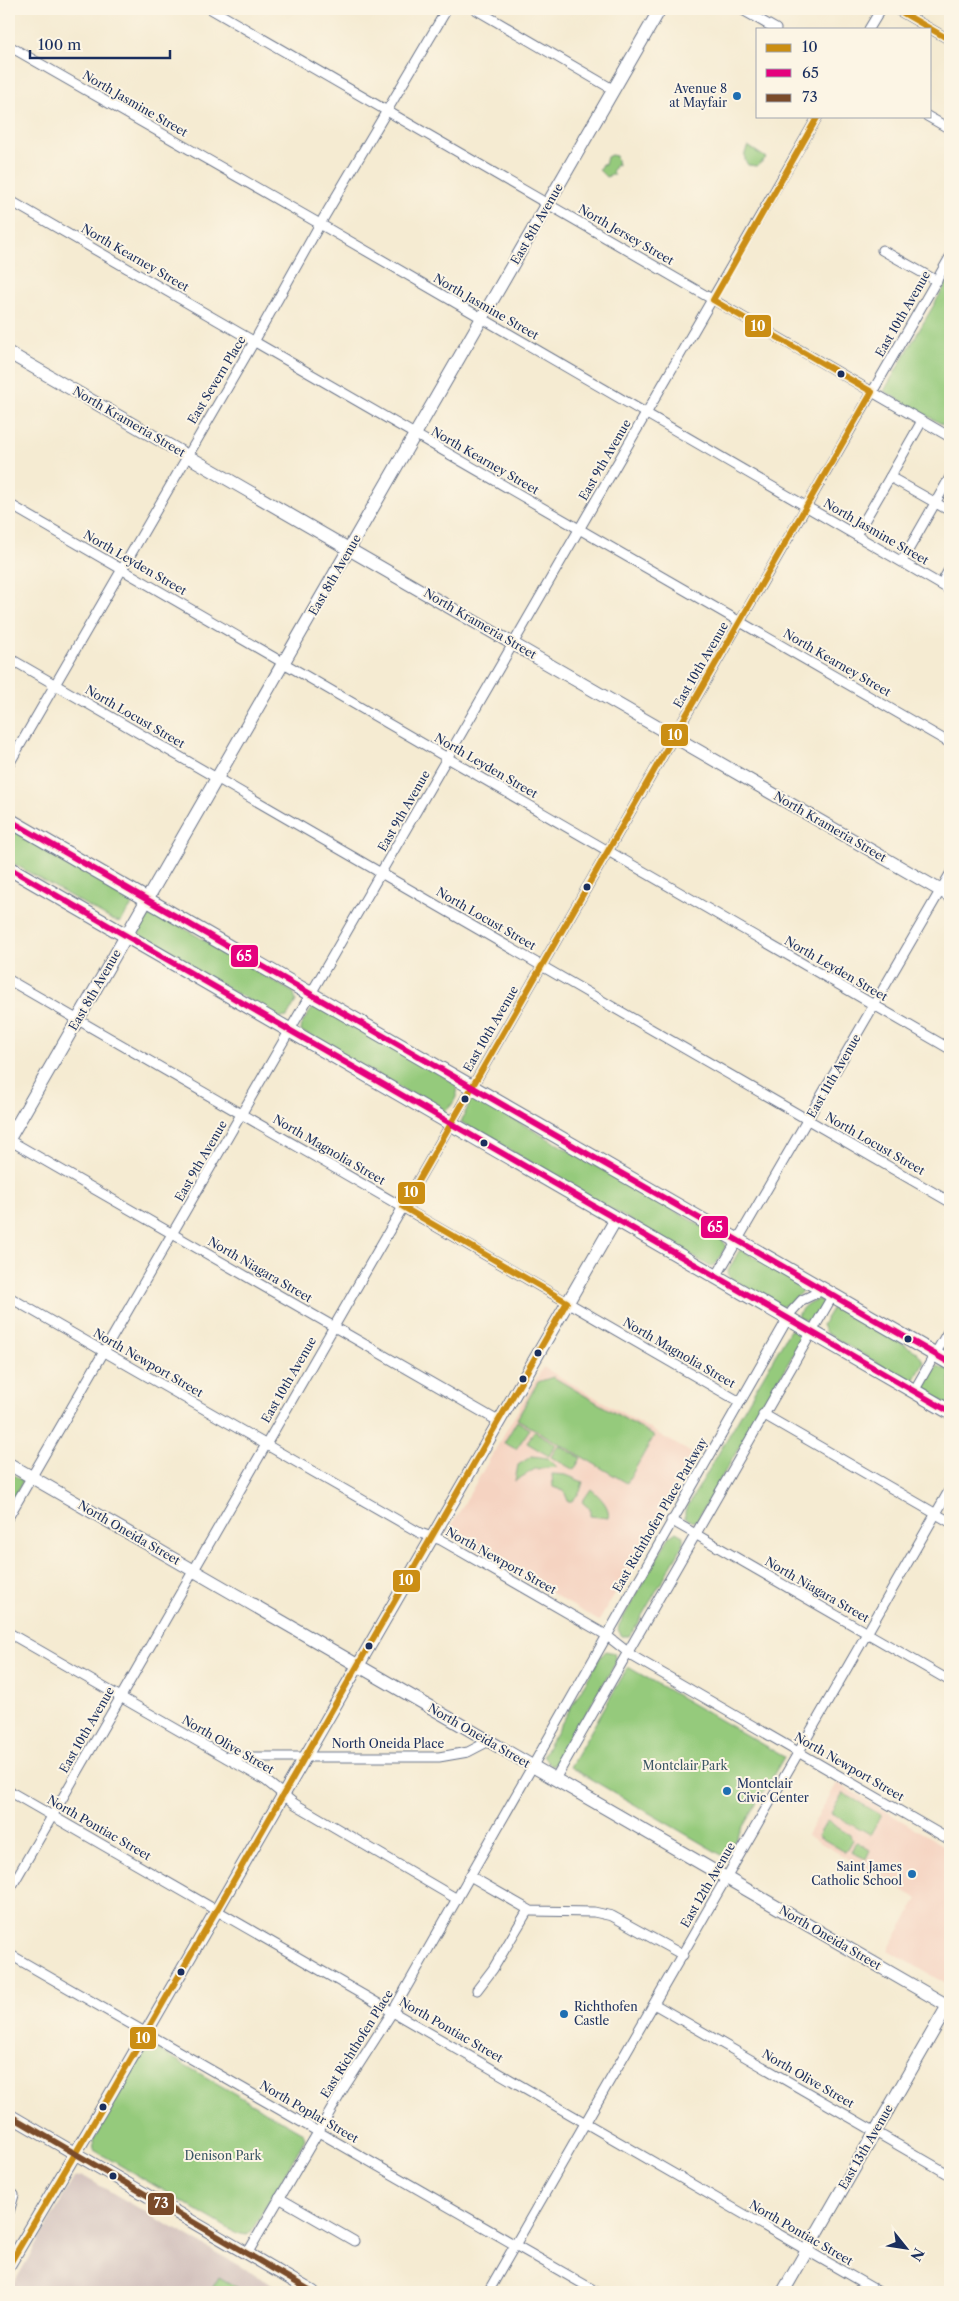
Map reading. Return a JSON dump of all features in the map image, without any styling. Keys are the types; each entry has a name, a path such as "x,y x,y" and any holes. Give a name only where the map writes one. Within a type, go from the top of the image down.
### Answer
{"main road":[{"path":"9,820 950,1363"},
{"path":"9,868 950,1412"}],"street":[{"name":"North Jersey Street","path":"211,9 950,437"},
{"name":"East Severn Place","path":"9,764 255,340 320,224 447,9"},
{"path":"475,9 614,90"},
{"name":"East 8th Avenue","path":"9,1140 660,9"},
{"path":"741,9 774,28"},
{"path":"870,28 881,9"},
{"path":"896,9 929,28"},
{"path":"932,30 950,40"},
{"name":"North Jasmine Street","path":"9,46 320,224 482,320 647,412 950,590"},
{"name":"East 9th Avenue","path":"9,1516 291,1032 513,643 817,118"},
{"path":"930,118 950,130"},
{"name":"North Kearney Street","path":"9,200 255,340 415,435 950,743"},
{"path":"882,250 937,281"},
{"name":"East 10th Avenue","path":"9,1891 950,257"},
{"name":"North Krameria Street","path":"9,353 946,893"},
{"path":"856,535 922,421"},
{"path":"890,477 950,511"},
{"path":"902,561 950,477"},
{"name":"North Leyden Street","path":"9,504 950,1049"},
{"path":"941,584 950,568"},
{"name":"North Locust Street","path":"9,658 950,1202"},
{"name":"East 11th Avenue","path":"716,1277 875,1006 946,893 950,874"},
{"name":"North Magnolia Street","path":"9,980 740,1402"},
{"name":"North Niagara Street","path":"9,1140 498,1421"},
{"path":"9,2265 146,2032 616,1219"},
{"path":"555,1779 811,1331 828,1292"},
{"name":"East Richthofen Place Parkway","path":"533,1766 540,1750 606,1634 788,1318 802,1300 828,1292"},
{"name":"North Newport Street","path":"9,1297 420,1533 441,1540 606,1634 628,1653 950,1840"},
{"path":"914,1391 950,1328"},
{"path":"763,1414 950,1522"},
{"name":"North Oneida Street","path":"9,1464 726,1878 950,2005"},
{"name":"East 12th Avenue","path":"488,2292 950,1489"},
{"name":"North Niagara Street","path":"671,1520 950,1681"},
{"name":"North Olive Street","path":"9,1633 265,1780 295,1804 457,1899"},
{"name":"North Oneida Place","path":"223,1757 450,1756 472,1750 489,1741"},
{"path":"533,1766 470,1876 528,1910 606,1914 627,1923 683,1955"},
{"name":"North Pontiac Street","path":"9,1791 393,2010 879,2292"},
{"name":"East Richthofen Place","path":"247,2254 318,2131 393,2010 470,1876"},
{"path":"477,1990 528,1910"},
{"name":"North Poplar Street","path":"9,1954 597,2292"},
{"name":"North Olive Street","path":"654,2004 950,2175"},
{"name":"East 13th Avenue","path":"783,2292 950,2005"},
{"path":"9,2115 313,2292"},
{"path":"9,2194 14,2195 9,2212"},
{"path":"279,2198 354,2241"}],"shaded area":[{"path":"543,1367 695,1455 599,1621 447,1533"},
{"name":"Saint James Catholic School","path":"837,1783 950,1849 950,1976 946,1984 888,1950 918,1899 807,1835"},
{"path":"83,2176 285,2292 9,2292 74,2178"}],"green space":[{"path":"748,146 766,158 757,166 748,165 745,160"},
{"path":"611,155 616,156 618,165 616,164 612,172 614,174 606,177 599,170 602,164 605,165 607,157"},
{"path":"950,277 950,429 884,391"},
{"path":"9,826 132,897 133,904 120,922 112,920 9,861"},
{"path":"153,910 294,993 296,1001 287,1017 279,1018 139,937 139,931"},
{"path":"315,1005 457,1084 456,1096 452,1104 442,1112 301,1031 302,1023"},
{"path":"475,1097 722,1238 726,1246 717,1263 711,1267 461,1122 470,1102"},
{"path":"742,1250 804,1286 798,1296 779,1307 729,1277 728,1271 739,1251"},
{"path":"819,1299 823,1304 811,1322 798,1317 806,1305"},
{"path":"835,1304 917,1352 924,1362 915,1379 908,1381 826,1333 822,1325"},
{"path":"790,1330 799,1332 801,1341 698,1518 694,1522 685,1518 685,1511"},
{"path":"937,1366 950,1370 950,1406 924,1388"},
{"path":"553,1377 654,1436 627,1483 517,1419 538,1382"},
{"path":"517,1421 530,1429 516,1449 504,1443"},
{"path":"534,1431 556,1444 549,1456 527,1443"},
{"path":"558,1445 581,1458 574,1470 551,1457"},
{"path":"532,1456 548,1458 557,1467 535,1469 515,1481 518,1465"},
{"path":"9,1472 23,1481 9,1506"},
{"path":"552,1474 566,1475 583,1482 580,1492 572,1501 568,1501 564,1491 553,1487"},
{"path":"591,1489 601,1498 606,1506 608,1518 590,1516 590,1509 582,1502"},
{"path":"676,1532 683,1536 683,1545 633,1631 629,1636 622,1636 618,1630 619,1625 669,1537"},
{"path":"606,1651 614,1653 616,1662 559,1760 555,1765 550,1765 543,1755 601,1656"},
{"name":"Montclair Park","path":"628,1667 784,1757 725,1857 570,1767"},
{"path":"843,1793 881,1815 870,1835 831,1813"},
{"path":"827,1821 850,1835 852,1840 845,1852 818,1836"},
{"path":"857,1842 870,1850 866,1859 851,1852"},
{"name":"Denison Park","path":"152,2046 303,2133 305,2139 251,2232 247,2235 236,2233 94,2150 93,2141 145,2049"},
{"path":"219,2277 245,2292 210,2292"}],"transit line":[{"name":"10","path":"896,9 929,28"},
{"name":"10","path":"932,30 950,40"},
{"name":"10","path":"9,2265 110,2095 567,1302 403,1207 872,392 713,300 817,118"},
{"name":"65","path":"9,820 950,1363"},
{"name":"65","path":"9,868 950,1412"},
{"name":"73","path":"9,2115 313,2292"}],"place":[{"name":"Avenue 8 at Mayfair","path":"737,96"},
{"name":"Montclair Civic Center","path":"727,1791"},
{"name":"Saint James Catholic School","path":"912,1874"},
{"name":"Richthofen Castle","path":"564,2014"}]}
